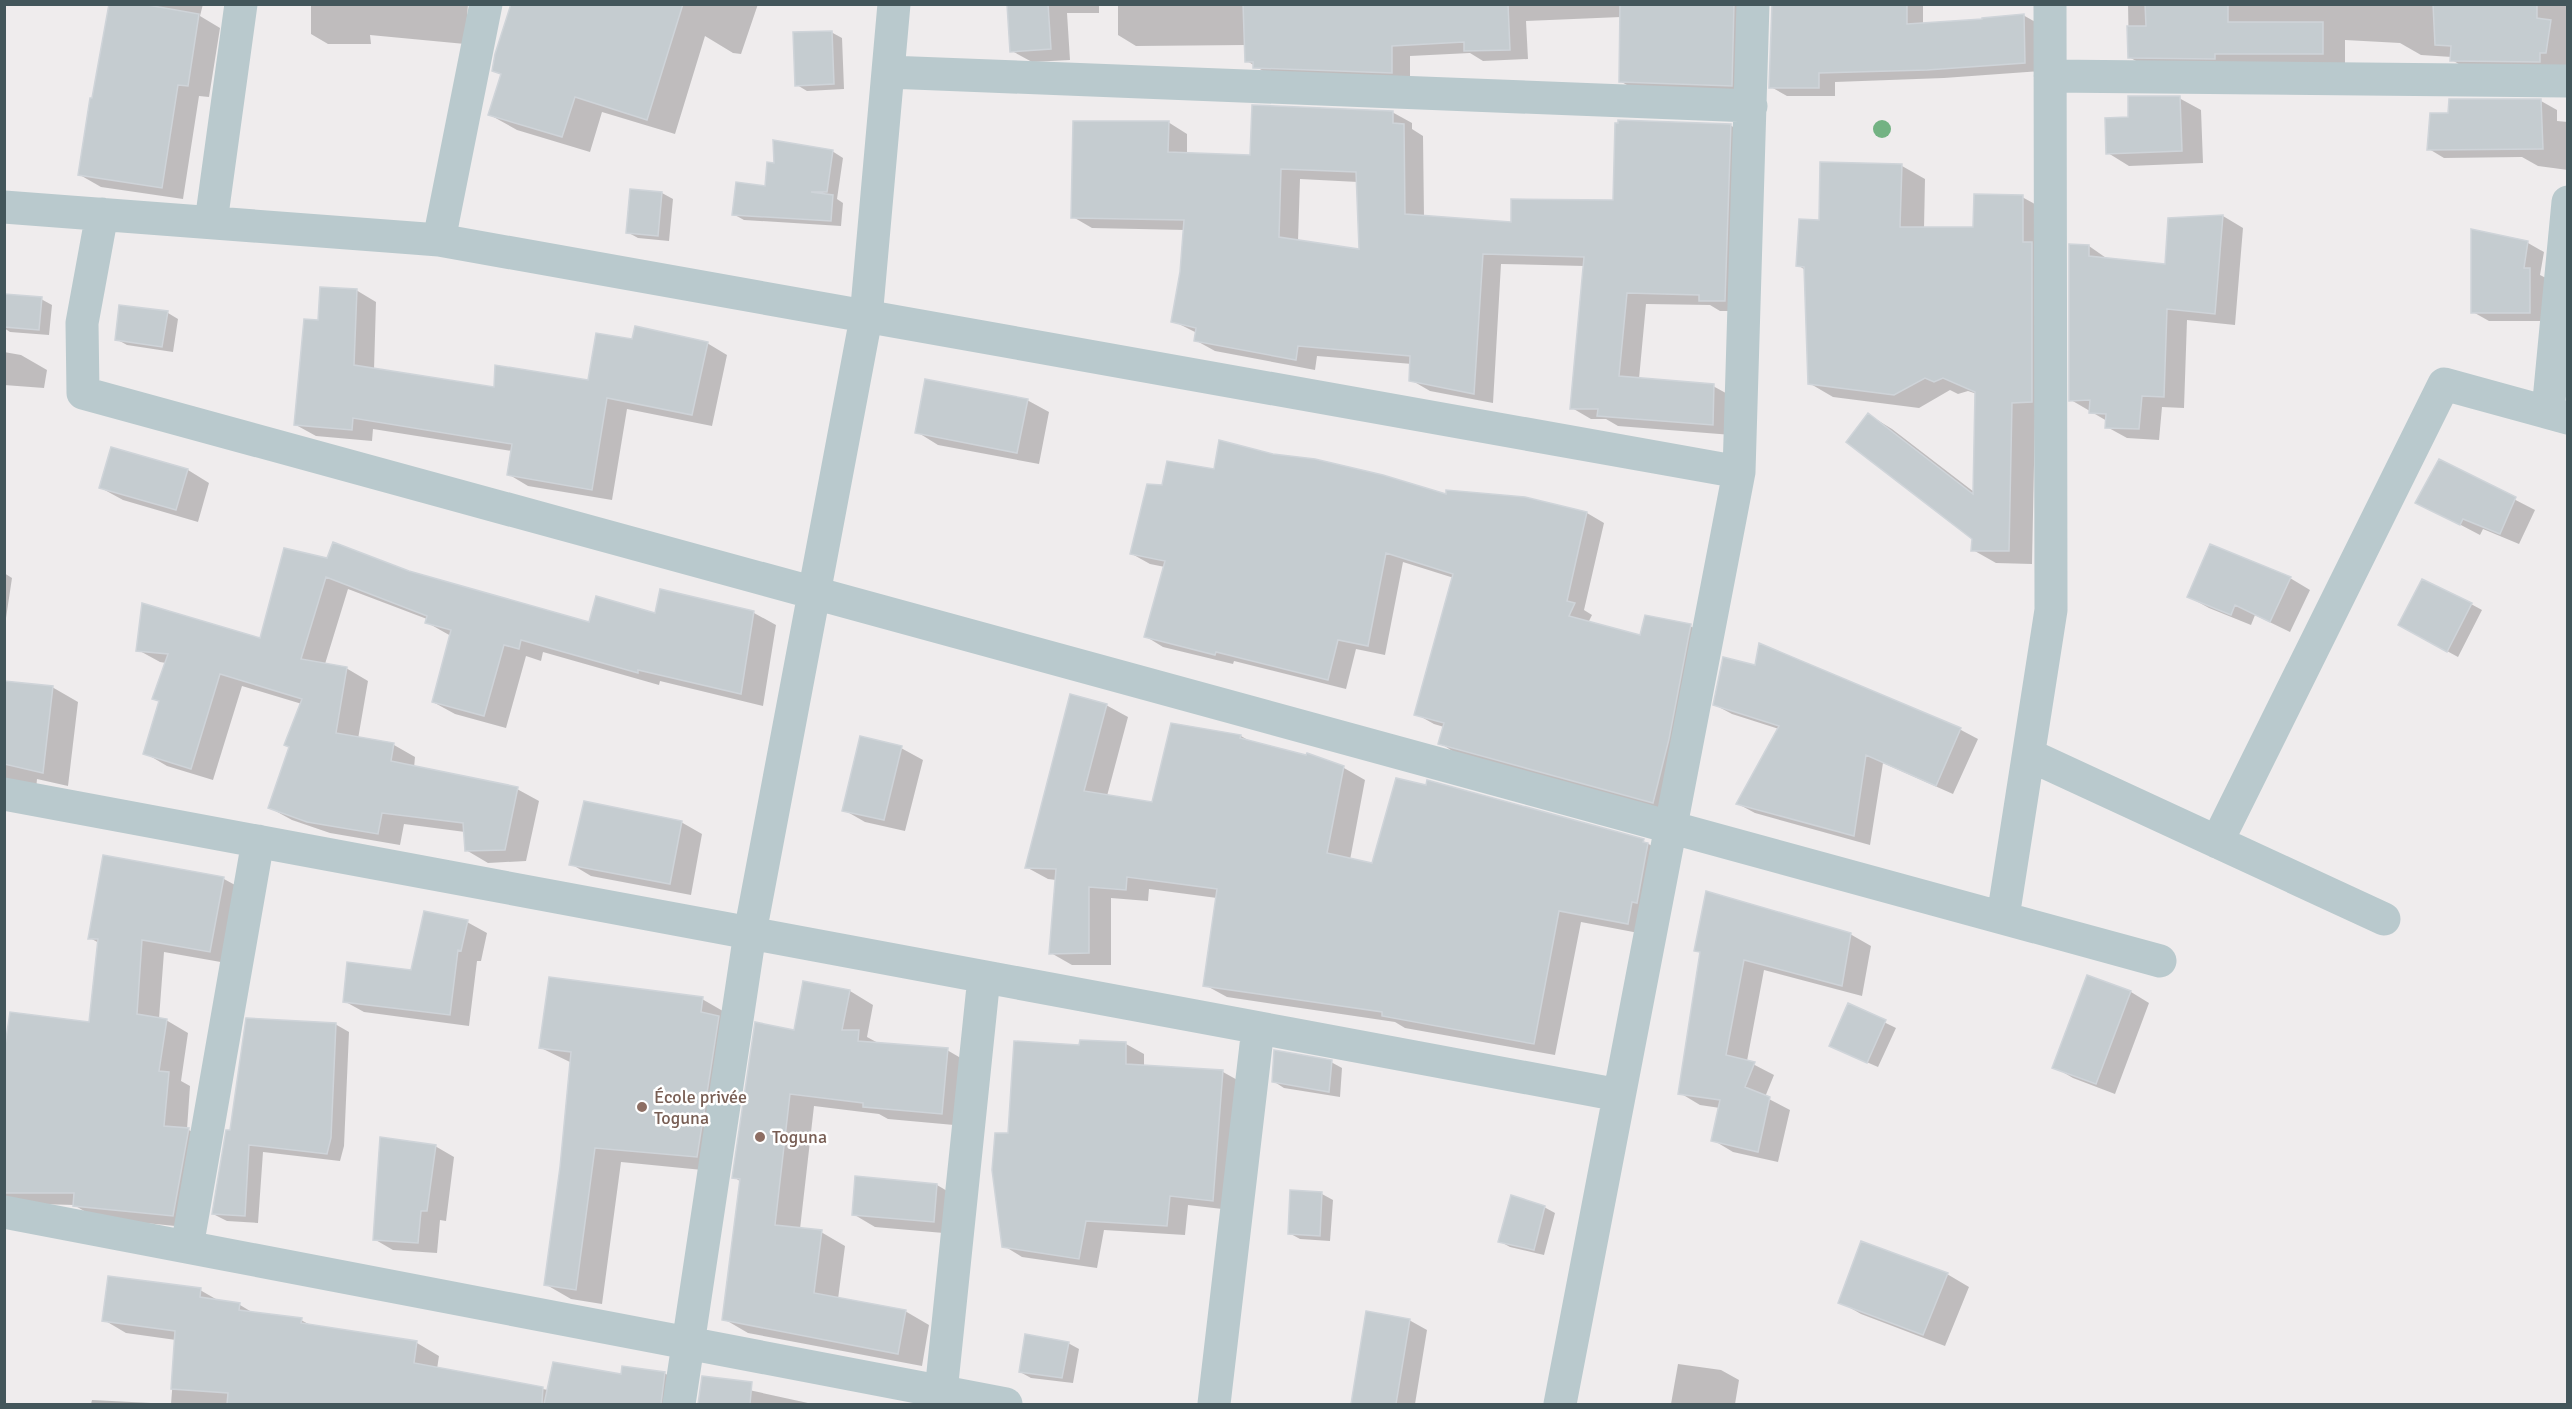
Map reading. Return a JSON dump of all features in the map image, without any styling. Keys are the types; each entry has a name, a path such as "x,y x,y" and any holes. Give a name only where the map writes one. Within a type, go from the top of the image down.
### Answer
{"street":[{"path":"211,222 241,4"},
{"path":"439,240 486,4"},
{"path":"679,1404 750,933 866,318 894,4"},
{"path":"1560,1404 1739,472 1753,4"},
{"path":"2002,917 2051,610 2050,4"},
{"path":"888,72 1751,106"},
{"path":"2050,76 2568,81"},
{"path":"2217,842 2444,384 2558,414 2568,202"},
{"path":"4,207 439,240 1739,472"},
{"path":"102,214 82,323 82,393 2160,961"},
{"path":"2029,755 2384,919"},
{"path":"4,794 1619,1095"},
{"path":"187,1247 258,841"},
{"path":"941,1392 984,977"},
{"path":"1214,1404 1258,1028"},
{"path":"4,1212 1006,1404"}],"building":[{"path":"109,4 142,4 199,14 188,86 178,85 162,188 78,175 90,98 92,98"},
{"path":"511,4 683,4 647,120 575,97 562,137 488,115 501,74 492,71 495,54"},
{"path":"1007,4 1048,4 1051,49 1010,52"},
{"path":"1243,4 1508,4 1510,50 1464,51 1464,42 1392,46 1392,73 1253,68 1253,62 1245,62"},
{"path":"1620,4 1734,4 1732,86 1619,82"},
{"path":"1772,4 1907,4 1907,24 2024,14 2025,63 1927,70 1819,73 1819,88 1769,88"},
{"path":"2145,4 2228,4 2228,22 2323,22 2323,54 2215,54 2215,59 2128,58 2127,26 2146,26"},
{"path":"2433,4 2537,4 2537,18 2551,20 2546,53 2540,53 2540,62 2450,61 2451,46 2435,45"},
{"path":"832,31 834,84 795,86 793,32"},
{"path":"2128,96 2180,96 2182,151 2106,154 2105,118 2128,117"},
{"path":"2449,99 2541,99 2543,149 2427,150 2430,113 2448,113"},
{"path":"1252,105 1393,111 1393,123 1404,124 1405,214 1511,222 1511,199 1613,200 1615,123 1618,123 1618,120 1731,124 1725,301 1699,301 1699,295 1627,293 1619,376 1714,384 1713,425 1597,416 1598,409 1570,409 1584,257 1483,254 1474,394 1409,381 1410,356 1298,346 1296,360 1194,341 1196,328 1171,322 1180,272 1184,220 1071,218 1073,121 1169,121 1168,152 1250,155","holes":["1281,169 1356,172 1359,249 1279,237"]},
{"path":"773,140 833,150 827,192 811,192 833,195 831,221 732,215 736,182 765,186 767,162 774,163"},
{"path":"1820,162 1902,164 1900,227 1973,227 1974,194 2023,195 2023,242 2032,242 2032,402 2012,403 2009,551 1971,551 1972,539 1846,442 1868,413 1973,494 1975,392 1943,378 1934,382 1925,378 1894,395 1808,384 1804,267 1796,266 1799,219 1819,220"},
{"path":"630,189 662,192 658,236 626,233"},
{"path":"2223,215 2215,314 2167,309 2164,397 2142,396 2139,429 2105,428 2106,414 2089,413 2090,400 2069,401 2069,244 2089,245 2089,256 2165,264 2168,218"},
{"path":"2471,229 2528,241 2524,268 2530,268 2530,313 2471,313"},
{"path":"320,287 357,289 354,365 494,387 495,365 588,380 596,333 632,339 635,326 708,342 692,415 607,398 592,490 507,475 512,444 353,418 352,430 294,425 304,319 318,320"},
{"path":"4,294 42,297 39,330 4,327"},
{"path":"119,305 168,311 162,347 115,340"},
{"path":"925,379 1028,399 1017,453 915,433"},
{"path":"1219,440 1273,454 1315,459 1383,475 1446,494 1446,490 1525,497 1587,512 1567,601 1575,603 1569,616 1640,635 1645,615 1691,624 1669,739 1653,803 1438,744 1444,723 1414,715 1453,574 1386,553 1368,646 1338,640 1328,680 1144,637 1165,561 1130,554 1147,484 1162,485 1167,461 1214,469"},
{"path":"111,447 188,469 176,510 99,488"},
{"path":"2439,459 2516,497 2500,534 2463,519 2460,525 2415,503"},
{"path":"333,542 409,571 589,622 596,596 655,613 660,589 754,611 741,694 638,670 638,673 521,640 519,649 504,645 484,716 432,702 451,630 425,623 427,616 326,577 301,659 347,667 336,733 394,743 391,761 518,787 505,850 465,851 463,823 382,813 378,834 307,822 268,808 289,747 284,745 302,699 220,674 191,769 143,754 159,701 152,699 168,654 136,651 142,603 260,638 284,548 327,558"},
{"path":"2210,544 2291,577 2270,622 2235,605 2231,615 2187,597"},
{"path":"2422,579 2472,603 2447,652 2398,625"},
{"path":"1759,643 1961,728 1936,786 1866,755 1854,836 1736,804 1779,726 1713,705 1723,657 1755,665"},
{"path":"4,681 53,686 43,773 4,764"},
{"path":"1070,694 1107,704 1084,791 1152,802 1171,723 1241,735 1240,738 1306,755 1307,753 1344,766 1327,853 1372,863 1396,778 1426,785 1427,780 1644,839 1643,842 1648,843 1637,903 1632,902 1628,924 1559,911 1534,1044 1382,1016 1382,1012 1203,986 1217,889 1127,877 1126,890 1089,887 1089,953 1049,954 1056,869 1025,868"},
{"path":"860,736 902,746 884,820 842,811"},
{"path":"584,801 682,821 670,884 569,865"},
{"path":"103,855 224,877 210,952 142,940 137,1014 167,1019 159,1071 169,1072 164,1126 189,1128 173,1216 73,1206 74,1193 4,1193 4,1052 10,1012 89,1022 98,939 88,939"},
{"path":"1706,891 1851,933 1842,986 1744,960 1726,1055 1755,1062 1745,1087 1770,1097 1758,1152 1711,1141 1720,1100 1678,1094 1700,952 1694,951"},
{"path":"424,911 468,920 461,951 458,950 450,1015 343,1002 347,962 411,970"},
{"path":"2087,975 2131,991 2096,1084 2052,1068"},
{"path":"549,977 703,997 701,1012 719,1016 697,1157 595,1148 576,1290 544,1285 560,1167 571,1052 539,1048"},
{"path":"803,981 850,990 842,1030 859,1030 858,1041 948,1048 942,1114 863,1107 863,1103 790,1094 775,1225 822,1230 814,1293 906,1310 898,1354 722,1320 740,1179 732,1178 755,1022 794,1030"},
{"path":"1848,1003 1886,1020 1867,1063 1829,1046"},
{"path":"246,1018 336,1023 331,1138 327,1154 249,1145 245,1216 212,1214 226,1130 230,1130"},
{"path":"1080,1040 1126,1042 1126,1064 1223,1070 1213,1201 1170,1196 1167,1226 1086,1221 1079,1259 1002,1247 992,1170 995,1133 1008,1133 1014,1041 1079,1045"},
{"path":"1274,1050 1332,1060 1329,1092 1272,1082"},
{"path":"380,1137 436,1145 427,1211 421,1211 418,1243 373,1240"},
{"path":"855,1176 937,1184 934,1222 852,1215"},
{"path":"1290,1190 1322,1192 1320,1236 1288,1234"},
{"path":"1511,1195 1545,1206 1534,1250 1498,1242"},
{"path":"1861,1241 1948,1273 1923,1335 1838,1303"},
{"path":"108,1276 201,1288 200,1297 240,1303 239,1310 302,1318 301,1323 417,1341 414,1363 543,1387 542,1404 227,1404 228,1393 171,1389 175,1331 102,1321"},
{"path":"1366,1311 1410,1319 1396,1404 1351,1404"},
{"path":"1025,1334 1069,1342 1062,1378 1019,1372"},
{"path":"553,1362 621,1374 622,1366 665,1372 661,1404 544,1404"},
{"path":"702,1376 752,1382 750,1404 698,1404"}],"place":[{"name":"École privée Toguna","path":"642,1107"},
{"name":"Toguna","path":"760,1137"}]}
